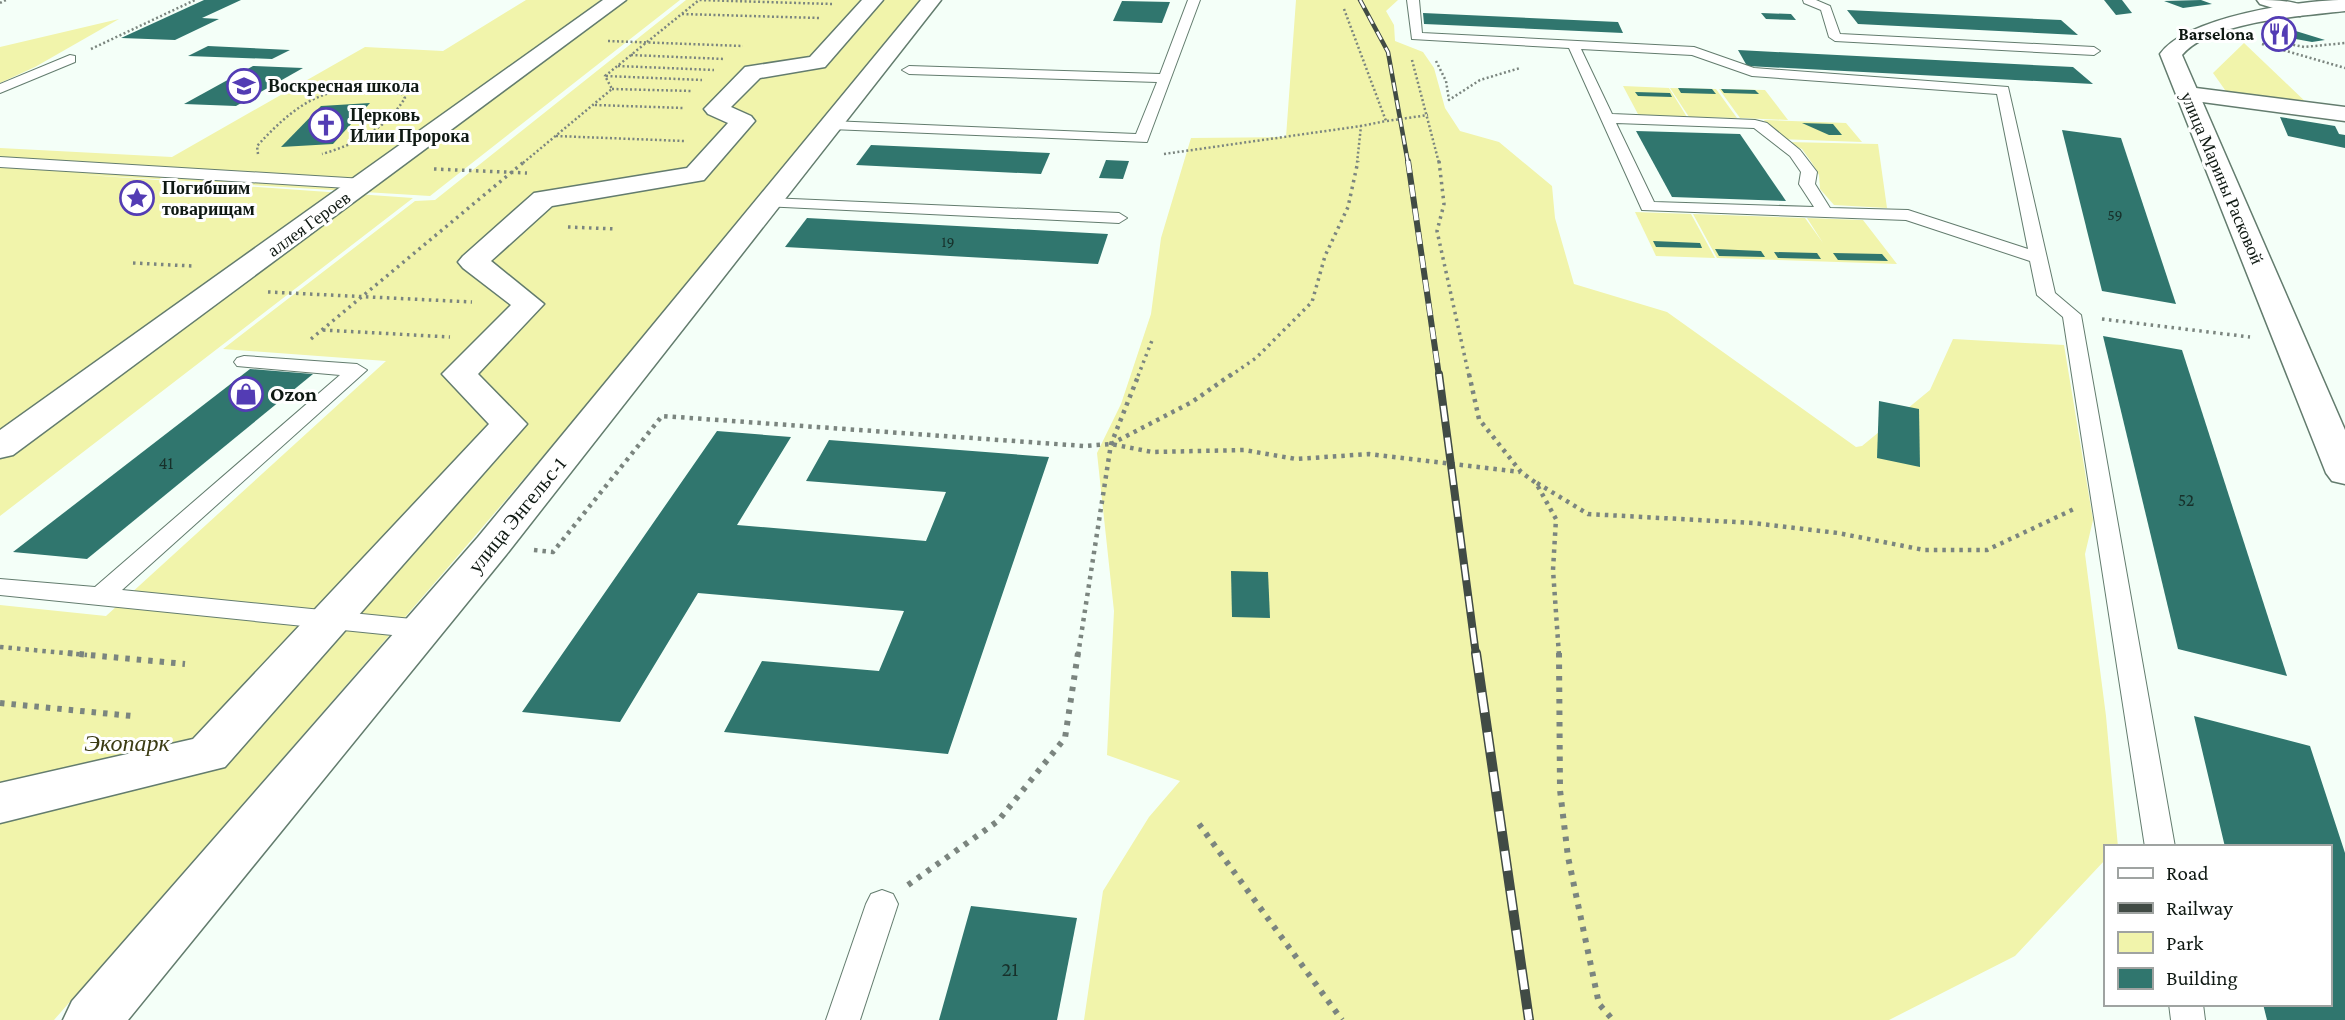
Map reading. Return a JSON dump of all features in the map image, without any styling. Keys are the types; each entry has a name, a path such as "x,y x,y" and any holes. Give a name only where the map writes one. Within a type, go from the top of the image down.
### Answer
{"street":[{"name":"аллея Героев","path":"0,447 617,0"},
{"path":"0,803 208,754 509,424 459,374 529,304 473,262 544,199 695,174 743,121 736,76 817,62 873,0"},
{"name":"улица Энгельс-1","path":"92,1020 492,547 931,0"},
{"path":"2267,0 2300,10"},
{"name":"улица Марины Расковой","path":"2345,5 2300,10 2232,24 2182,39 2171,54 2345,473"},
{"path":"2188,94 2345,114"}],"lane":[{"path":"831,125 1142,138 1194,0"},
{"path":"1413,0 1416,36 1694,51 1752,72 2003,90 2046,295 2072,315 2160,845"},
{"path":"1808,1 1826,8 1835,37 2094,51"},
{"path":"1573,44 1648,207 1908,215 2038,258"},
{"path":"0,89 71,59"},
{"path":"909,70 1164,78"},
{"path":"1606,118 1736,121 1762,126 1804,163 1810,172 1807,184 1825,212"},
{"path":"0,162 364,184"},
{"path":"769,203 1119,218"},
{"path":"100,596 357,370 244,362"},
{"path":"0,587 422,629"},
{"path":"843,1020 882,904"}],"path":[{"path":"0,3 6,0"},
{"path":"120,34 195,0"},
{"path":"605,76 699,0 836,4"},
{"path":"1344,9 1387,121"},
{"path":"682,14 823,18"},
{"path":"1573,44 1526,66 1480,80 1449,100 1446,81 1434,57 1416,36 1406,47 1417,69 1437,146 1444,204 1437,231 1479,419 1521,472 1588,514 1753,523 1838,533 1924,550 1987,550 2027,528 2102,497"},
{"path":"562,40 646,43 736,76"},
{"path":"2304,47 2261,44 2345,68"},
{"path":"630,55 736,76"},
{"path":"617,66 736,76"},
{"path":"605,76 736,76"},
{"path":"605,76 612,89"},
{"path":"281,364 612,89 736,76"},
{"path":"594,105 736,76"},
{"path":"270,177 286,165 357,144 396,110 405,98 390,91 363,90 329,94 304,102 286,115 257,146 258,155 286,165"},
{"path":"1159,155 1361,127 1427,115"},
{"path":"1111,444 1192,402 1246,365 1312,302 1325,256 1348,207 1357,168 1357,138 1361,127"},
{"path":"555,136 687,142"},
{"path":"218,290 529,304"},
{"path":"2072,315 2258,338"},
{"path":"322,330 494,340"},
{"path":"882,904 998,821 1065,738 1111,444 1153,338"},
{"path":"492,547 554,552 662,416 1084,446 1111,444 1152,452 1244,450 1296,459 1369,454 1452,466 1521,472"},
{"path":"1536,483 1556,519 1553,570 1561,679 1560,790 1568,857 1599,1003 1613,1020"},
{"path":"0,647 185,664"},
{"path":"0,703 132,716"},
{"path":"1199,824 1342,1020"}],"green space":[{"path":"526,0 680,0 430,196 73,174 413,198 0,516 0,148 172,157 365,47 443,51"},
{"name":"Экопарк","path":"686,0 920,0 601,388 384,642 54,1020 0,1020 0,605 106,616 386,361 223,349 415,201 435,200"},
{"path":"1296,0 1398,0 1386,11 1394,25 1395,41 1423,52 1434,68 1445,108 1460,131 1499,142 1552,186 1555,218 1574,284 1667,312 1856,447 1862,446 1930,390 1953,339 2064,345 2093,520 2085,554 2106,716 2118,845 2104,845 2104,861 2015,956 1889,1020 1084,1020 1103,891 1149,817 1180,781 1107,755 1114,611 1097,453 1121,404 1151,314 1161,238 1191,138 1286,137"},
{"path":"119,19 35,67 0,83 0,47"},
{"path":"2244,43 2311,107 2230,97 2213,73"},
{"path":"1623,86 1669,88 1687,117 1639,116"},
{"path":"1670,88 1716,89 1737,118 1689,117"},
{"path":"1719,89 1765,90 1788,120 1740,118"},
{"path":"1764,120 1846,123 1862,142 1777,139"},
{"path":"1786,142 1878,144 1887,208 1834,205 1820,189 1819,175 1802,149"},
{"path":"1635,212 1691,214 1715,258 1656,256"},
{"path":"1693,214 1805,218 1823,243 1807,218 1863,220 1897,264 1717,258"}],"building":[{"path":"204,0 241,0 202,18 219,19 175,40 121,38"},
{"path":"2104,0 2122,0 2132,13 2116,15"},
{"path":"2201,0 2212,4 2183,8 2164,1"},
{"path":"1122,1 1170,2 1162,23 1113,21"},
{"path":"1847,10 2061,20 2078,35 1858,24"},
{"path":"1423,13 1618,22 1623,33 1424,24"},
{"path":"1761,13 1791,14 1796,20 1766,19"},
{"path":"2286,28 2325,40 2312,42 2262,33"},
{"path":"208,46 290,50 272,59 188,56"},
{"path":"1738,50 2073,67 2093,84 1747,66"},
{"name":"Воскресная школа","path":"253,66 303,68 236,106 184,104"},
{"path":"1678,88 1712,89 1716,94 1681,93"},
{"path":"1721,89 1755,90 1759,94 1724,93"},
{"path":"1635,92 1670,93 1672,97 1638,96"},
{"name":"Церковь Илии Пророка","path":"370,103 333,144 281,147 321,106"},
{"path":"2280,117 2335,126 2339,134 2345,135 2345,148 2288,136"},
{"path":"1802,123 1833,124 1842,135 1829,135"},
{"path":"2062,130 2121,138 2176,304 2102,291"},
{"path":"1636,131 1740,134 1786,201 1672,197"},
{"path":"871,145 1050,153 1041,174 856,165"},
{"path":"1106,160 1129,161 1123,179 1099,178"},
{"path":"807,218 1108,234 1098,264 785,247"},
{"path":"1653,241 1700,243 1702,248 1656,247"},
{"path":"1715,249 1761,251 1765,257 1719,256"},
{"path":"1774,252 1817,253 1821,259 1778,258"},
{"path":"1833,253 1882,254 1888,261 1838,260"},
{"path":"2103,336 2182,350 2287,676 2178,649"},
{"path":"250,369 313,374 87,559 13,552"},
{"path":"1879,401 1919,409 1920,467 1877,458"},
{"path":"717,431 791,437 737,525 926,541 946,492 806,481 829,440 1049,457 948,754 724,732 762,661 879,671 904,611 698,593 620,722 522,712"},
{"path":"1231,571 1268,572 1270,618 1232,617"},
{"path":"2194,716 2310,746 2345,853 2345,1020 2267,1020 2264,1006 2331,1006 2331,845 2225,845"},
{"path":"971,906 1077,918 1057,1020 939,1020"}],"railway":[{"path":"1360,0 1388,52 1408,163"},
{"path":"1408,161 1439,376"},
{"path":"1439,374 1476,655"},
{"path":"1476,653 1529,1020"}],"place":[{"name":"Barselona","path":"2279,34"},
{"name":"Воскресная школа","path":"244,86"},
{"name":"Церковь Илии Пророка","path":"326,125"},
{"name":"Погибшим товарищам","path":"137,198"},
{"name":"Ozon","path":"246,394"}]}
